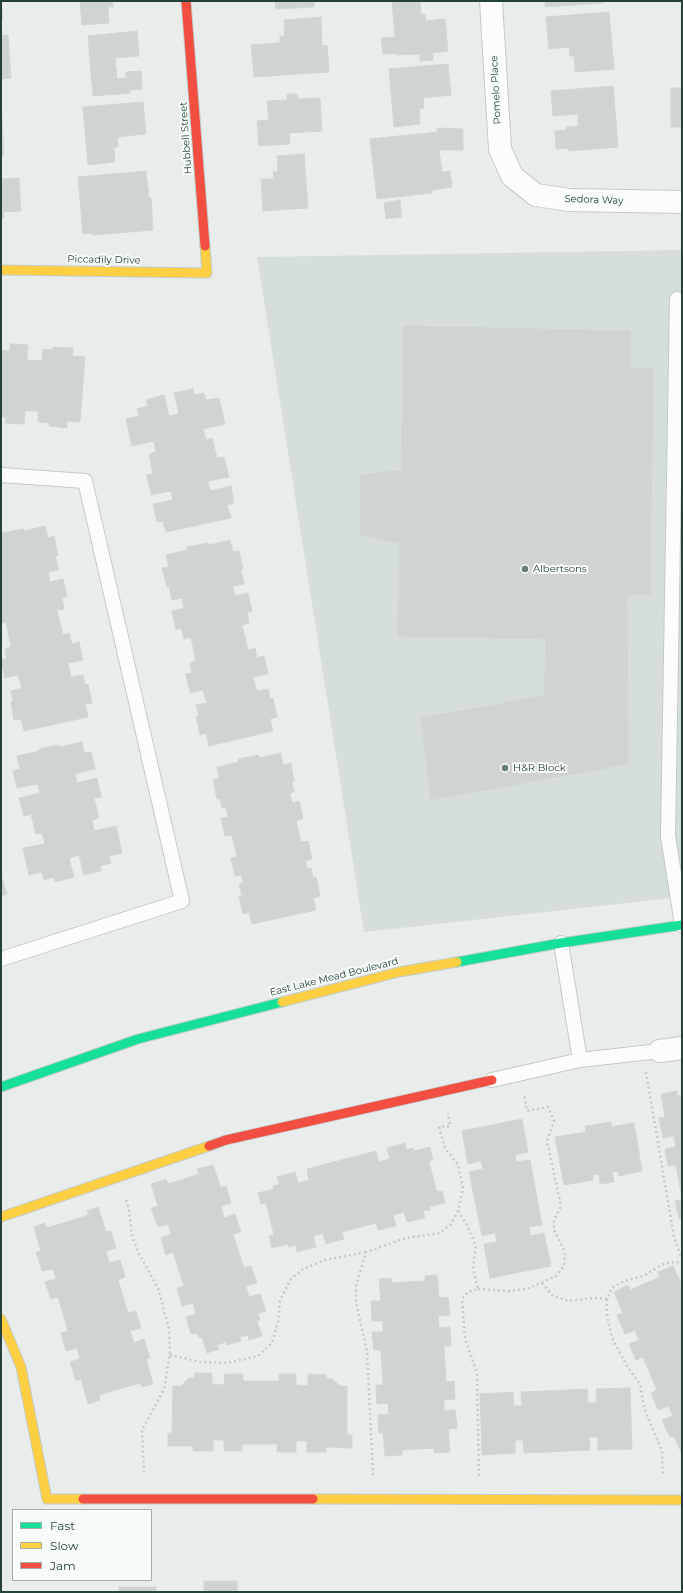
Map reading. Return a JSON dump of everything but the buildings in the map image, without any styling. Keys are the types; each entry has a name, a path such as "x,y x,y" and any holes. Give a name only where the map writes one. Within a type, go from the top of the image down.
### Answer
{"street":[{"name":"Hubbell Street","path":"186,1 207,273"},
{"name":"Pomelo Place","path":"491,1 500,149 512,176"},
{"name":"Sedora Way","path":"512,176 536,195 569,200 682,202"},
{"name":"Piccadily Drive","path":"1,270 207,273"},
{"name":"East Lake Mead Boulevard","path":"1,1087 145,1036 399,972 561,943 682,925"},
{"path":"651,1052 682,1048"},
{"path":"1,1217 226,1140 492,1080"},
{"path":"1,1319 21,1368 47,1499 682,1500"}],"lane":[{"path":"677,299 678,506 668,836 682,925"},
{"path":"1,475 85,481 182,901 1,959"},
{"path":"561,943 580,1060"},
{"path":"492,1080 580,1060 651,1052"}],"path":[{"path":"651,1052 674,1237 682,1261 665,1263 643,1276 624,1281 612,1288 606,1299 607,1316 612,1338 627,1366 640,1384 644,1408 662,1451 664,1500"},
{"path":"479,1500 477,1373 465,1339 462,1299 468,1292 478,1289 527,1289 556,1276 564,1266 565,1252 554,1230 554,1220 561,1206 546,1141 554,1121 548,1107 527,1111 520,1074"},
{"path":"170,1355 201,1362 227,1363 258,1356 272,1342 278,1322 280,1301 290,1280 303,1268 326,1260 366,1252 406,1238 440,1233 451,1224 458,1211 463,1188 458,1165 445,1148 439,1127 450,1126 443,1091"},
{"path":"118,1177 129,1209 132,1235 138,1252 158,1288 169,1329 170,1355 164,1389 142,1430 145,1499"},
{"path":"458,1211 467,1225 476,1246 473,1268 478,1289"},
{"path":"366,1252 356,1286 356,1303 367,1350 374,1499"},
{"path":"542,1283 553,1296 568,1301 594,1298 606,1299"}],"shaded area":[{"path":"682,250 682,897 364,932 257,257"}],"traffic: fast":[{"path":"457,962 561,943 682,925"},
{"path":"1,1087 138,1039 282,1002"}],"traffic: slow":[{"path":"1,270 207,273 205,246"},
{"path":"282,1002 399,972 457,962"},
{"path":"1,1217 209,1146"},
{"path":"1,1319 21,1367 47,1499 83,1499"},
{"path":"313,1499 682,1500"}],"traffic: jam":[{"path":"186,1 205,246"},
{"path":"209,1146 226,1140 492,1080"},
{"path":"83,1499 313,1499"}],"place":[{"name":"Albertsons","path":"525,569"},
{"name":"H&R Block","path":"505,768"}]}
